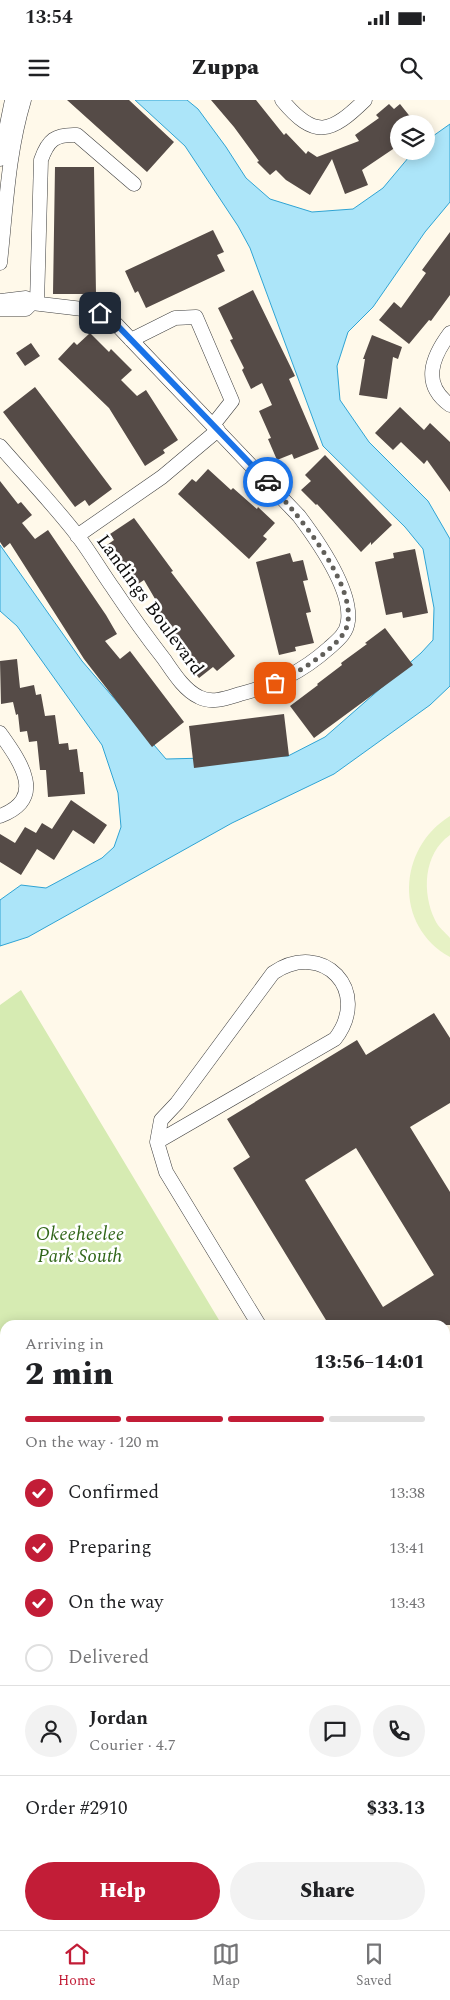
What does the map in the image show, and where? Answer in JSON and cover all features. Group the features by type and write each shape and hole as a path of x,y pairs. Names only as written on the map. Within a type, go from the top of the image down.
{"street":[{"path":"0,159 12,100"},
{"path":"0,263 11,155 24,100"},
{"path":"282,100 301,120 316,128 325,128 344,120 365,100"},
{"path":"34,303 41,160 46,145 54,139 67,134 77,135 134,184"},
{"name":"Landings Boulevard","path":"0,301 26,298 34,303 100,313 116,324 299,516 318,542 343,591 348,611 346,630 340,638 304,668 285,679 264,688 218,700 208,700 199,697 178,678 132,617 77,536 0,446"},
{"name":"Landings Boulevard","path":"0,309 26,309 34,303"},
{"path":"131,340 175,318 196,317 232,400 215,428"},
{"path":"450,333 434,357 432,367 434,386 450,405"},
{"name":"Landings Boulevard","path":"77,536 162,477 215,428"},
{"path":"0,733 20,762 26,780 25,793 16,808 0,816"},
{"path":"157,1142 335,1039 343,1028 348,1007 344,987 336,975 326,966 298,961 285,965 273,973 177,1103 161,1120 157,1142 166,1172 256,1320"}],"path":[{"path":"215,1930 237,1930"}],"green space":[{"path":"450,816 450,835 434,852 430,863 427,886 428,898 435,920 450,938 450,957 432,943 419,927 411,907 409,887 412,867 420,848 432,830"},
{"name":"Okeeheelee Park South","path":"21,990 219,1320 0,1320 0,1005"}],"water":[{"path":"135,100 187,100 198,109 246,178 270,199 312,212 353,209 383,188 406,160 435,160 435,135 450,124 450,202 425,232 373,307 348,332 337,366 340,400 369,442 428,501 450,539 450,686 430,705 334,774 232,823 28,937 0,946 0,900 21,885 46,888 102,858 114,847 121,827 118,793 102,745 17,626 0,611 0,545 82,661 166,759 288,756 325,737 421,653 433,640 434,608 423,549 405,527 323,446 250,248 238,226 185,146"}],"building":[{"path":"67,100 129,100 174,142 147,172"},
{"path":"211,100 256,100 284,135 286,133 306,154 308,151 317,157 359,141 355,135 379,118 376,115 389,104 394,109 400,104 409,115 390,115 390,151 362,170 368,185 345,194 332,159 310,195 286,180 276,170 270,175 257,162 259,161"},
{"path":"55,167 94,167 96,294 53,294"},
{"path":"213,230 224,252 217,255 225,271 146,308 138,291 135,293 125,271"},
{"path":"450,232 450,295 431,321 429,320 409,344 379,320 394,302 401,308 426,273 422,270"},
{"path":"253,290 295,376 289,379 319,449 294,459 292,454 277,460 268,439 271,438 259,411 272,405 262,383 251,389 242,370 244,368 230,340 233,339 218,308"},
{"path":"90,333 109,352 111,349 132,370 121,380 137,396 146,390 178,440 163,450 165,453 145,466 109,408 58,359 74,342 77,345"},
{"path":"372,335 402,347 398,359 393,357 387,399 359,395 365,359 363,359"},
{"path":"31,343 40,356 25,366 16,353"},
{"path":"35,387 112,489 89,506 85,500 75,507 3,412"},
{"path":"400,407 424,430 430,423 450,442 450,492 427,460 424,464 401,442 393,450 375,433"},
{"path":"325,455 392,525 361,552 317,504 301,490 311,481 305,475"},
{"path":"208,469 231,490 233,488 275,523 263,536 267,539 249,559 178,494 192,479 196,482"},
{"path":"0,481 18,504 21,502 32,515 22,523 35,539 48,530 106,615 117,634 105,641 120,659 130,651 184,722 152,747 84,659 10,543 4,548 0,542"},
{"path":"134,518 173,571 171,572 235,656 217,671 213,667 199,678 169,638 171,636 150,611 158,604 144,580 135,586 104,547 114,540 110,534"},
{"path":"415,549 428,613 403,618 402,612 386,615 375,562 394,558 393,553"},
{"path":"290,553 293,562 303,560 308,580 303,581 311,612 306,613 314,643 295,647 296,651 279,655 256,562"},
{"path":"385,628 413,665 314,738 290,706 318,685 342,665 341,663"},
{"path":"17,659 20,688 34,685 36,695 41,694 45,716 55,715 59,744 68,743 69,750 77,749 80,772 83,772 85,794 48,797 46,770 40,770 37,741 29,742 27,731 20,732 18,714 16,715 13,702 1,704 0,661"},
{"path":"284,714 289,756 194,768 189,726"},
{"path":"71,800 107,825 94,844 73,830 54,860 37,849 21,875 0,862 0,834 15,843 25,827 36,833 42,823 52,829"},
{"path":"434,1013 450,1038 450,1103 410,1127 450,1192 450,1320 326,1320 233,1168 250,1157 227,1119 357,1040 366,1055","holes":["356,1148 434,1275 383,1307 305,1180"]}],"way so far":[{"path":"268,482 299,516 318,542 343,591 348,611 346,630 340,638 304,668 275,683"}],"route":[{"path":"100,313 116,324 268,482"}]}
